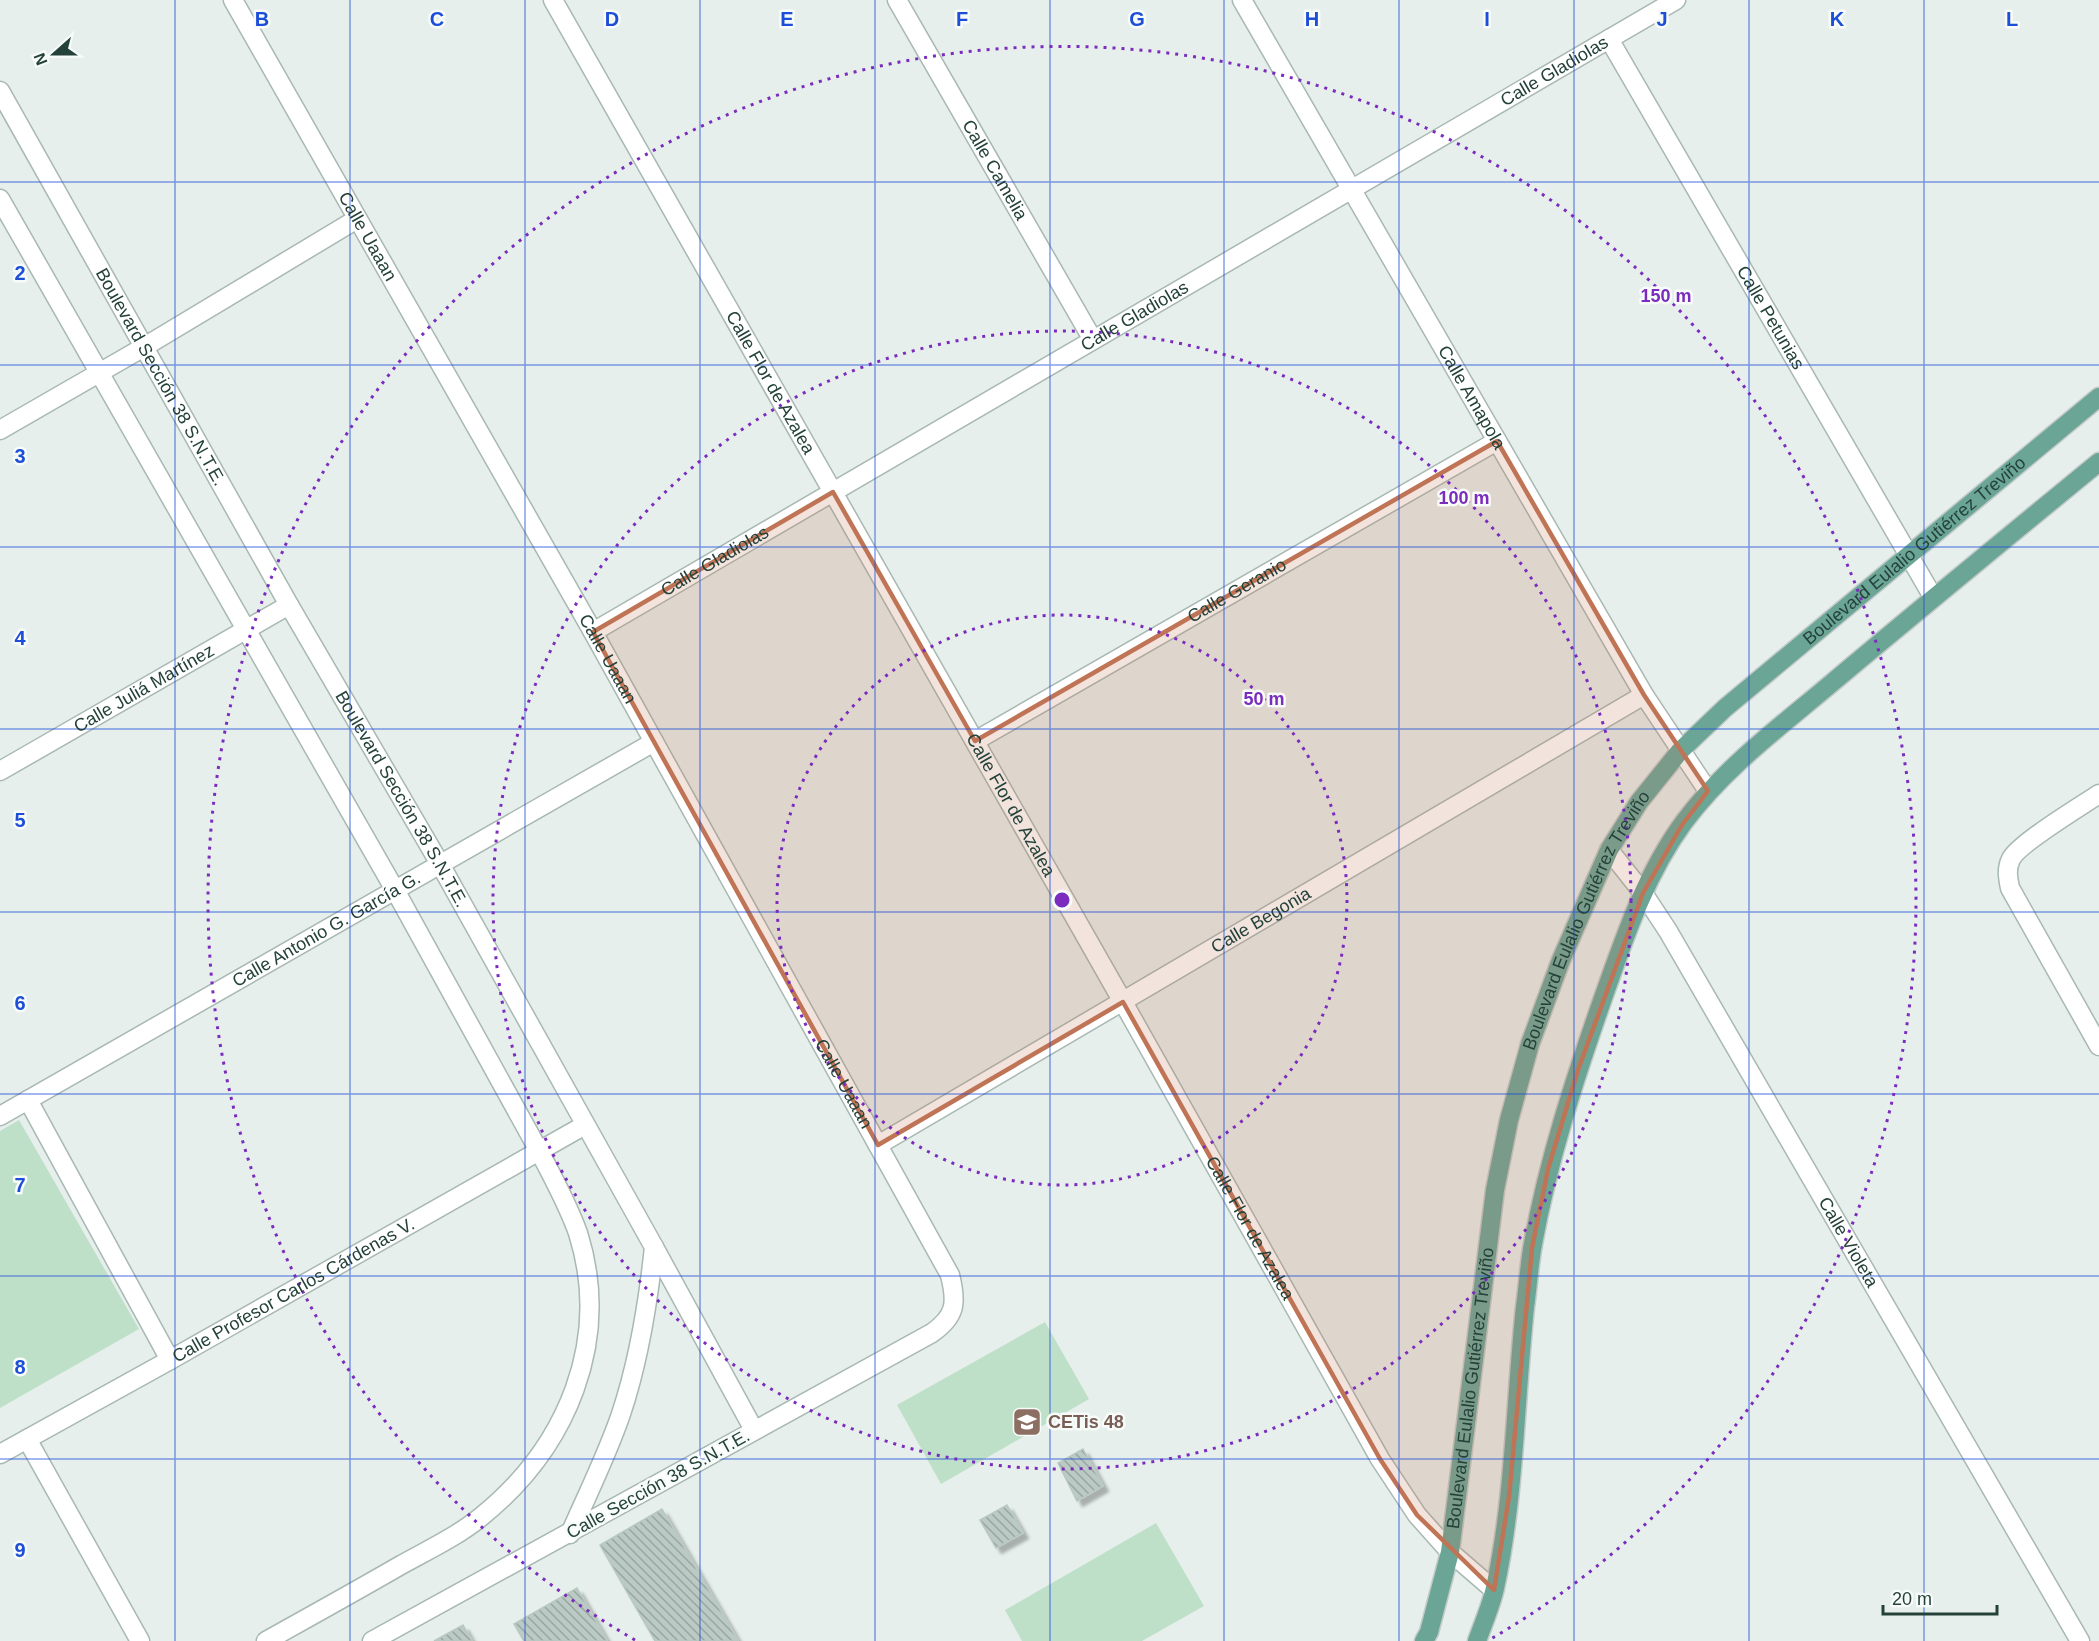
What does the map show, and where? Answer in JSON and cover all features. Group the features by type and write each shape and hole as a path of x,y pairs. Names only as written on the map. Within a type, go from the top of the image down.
{"main road":[{"name":"Boulevard Eulalio Gutiérrez Treviño","path":"1424,1641 1429,1632 1450,1552 1494,1190 1509,1120 1530,1044 1561,960 1609,850 1639,802 1680,751 1725,708 2099,397"},
{"name":"Boulevard Eulalio Gutiérrez Treviño","path":"1477,1641 1494,1590 1509,1497 1521,1346 1532,1248 1548,1169 1578,1070 1624,940 1643,893 1661,858 1708,791 1746,756 1933,597 2099,462"}],"street":[{"name":"Calle Uaaan","path":"233,0 593,632 950,1275 955,1294 952,1311 943,1325"},
{"name":"Calle Flor de Azalea","path":"553,0 834,492 1380,1459 1417,1515 1450,1552 1494,1590"},
{"name":"Calle Camelia","path":"897,0 1093,340"},
{"name":"Calle Amapola","path":"1242,0 1644,695 1708,791"},
{"name":"Calle Gladiolas","path":"593,632 1676,0"},
{"name":"Calle Petunias","path":"1609,39 1933,597"},
{"name":"Boulevard Sección 38 S.N.T.E.","path":"0,91 289,604 440,864 754,1430"},
{"path":"0,199 395,890 539,1151 561,1193 578,1234 586,1271 590,1315 585,1360 570,1403 552,1438 531,1469 481,1517 449,1538 266,1641"},
{"path":"0,430 144,347 357,219"},
{"name":"Calle Geranio","path":"975,741 1497,441"},
{"name":"Calle Juliá Martínez","path":"0,771 289,604"},
{"name":"Calle Begonia","path":"878,1145 1644,695"},
{"name":"Calle Antonio G. García G.","path":"0,1116 654,742"},
{"path":"2099,794 2021,847 2011,859 2007,873 2010,888 2099,1046"},
{"name":"Calle Violeta","path":"1609,850 1643,893 1668,931 2080,1641"},
{"path":"28,1100 170,1360"},
{"name":"Calle Profesor Carlos Cárdenas V.","path":"0,1454 585,1125"},
{"path":"570,1534 621,1415 636,1363 648,1306 654,1247"},
{"name":"Calle Sección 38 S.N.T.E.","path":"372,1641 570,1534 943,1325"},
{"path":"27,1439 140,1641"}],"highlighted area":[{"path":"1497,441 1644,695 1708,791 1682,825 1643,893 1578,1070 1548,1169 1532,1248 1509,1497 1494,1590 1417,1515 1380,1459 1123,1002 878,1145 593,632 833,492 975,741"}],"green space":[{"path":"19,1120 139,1329 0,1408 0,1131"},
{"path":"1045,1322 1089,1399 941,1484 897,1405"},
{"path":"1156,1523 1204,1606 1142,1641 1022,1641 1005,1610"}],"building":[{"path":"1083,1449 1103,1486 1077,1501 1058,1463"},
{"path":"1007,1505 1023,1533 996,1548 980,1520"},
{"path":"662,1509 738,1641 655,1641 600,1545"},
{"path":"577,1588 607,1641 524,1641 514,1624"},
{"path":"463,1625 472,1641 434,1641"},
{"path":"463,1625 472,1641 434,1641"}],"place":[{"name":"CETis 48","path":"1027,1422"}]}
